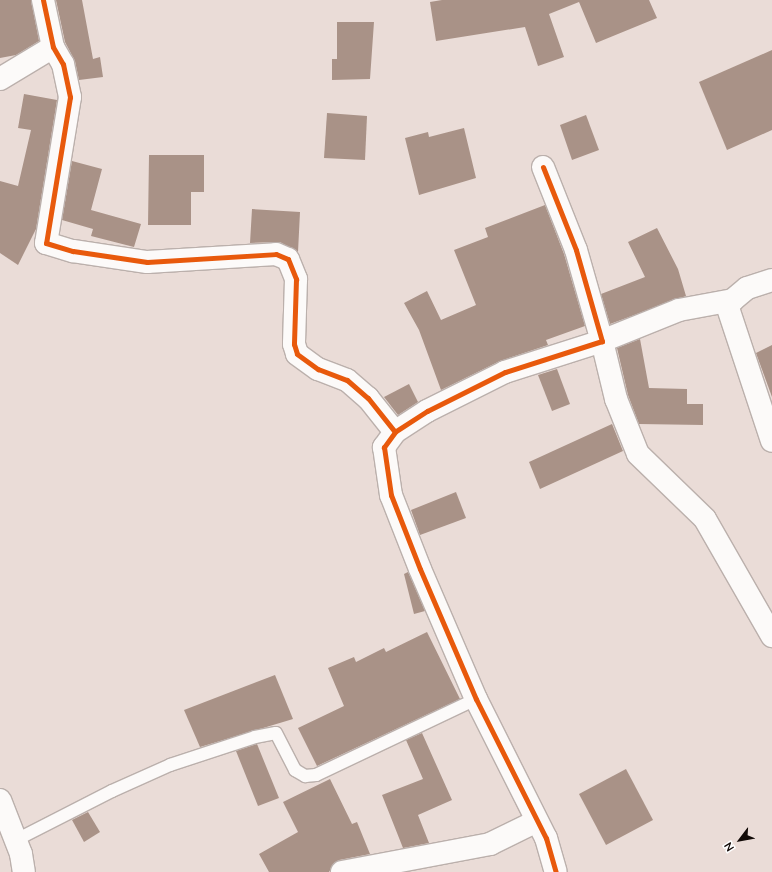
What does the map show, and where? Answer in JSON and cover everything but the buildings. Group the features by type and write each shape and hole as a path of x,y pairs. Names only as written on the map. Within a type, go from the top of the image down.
{"street":[{"path":"43,0 53,47 63,64 70,97 46,243 73,251 147,262 276,254 288,259 296,279 294,344 297,354 318,369 347,380 368,398 395,432"},
{"path":"0,79 53,47"},
{"path":"543,167 576,250 602,341 616,399 638,454 705,520 772,636"},
{"path":"772,280 747,288 727,305 772,441"},
{"path":"556,872 537,821 476,700 391,495 384,446 395,432 505,372 602,341 678,310 733,300"},
{"path":"0,800 16,840 24,872"},
{"path":"342,872 490,844 537,821"}],"lane":[{"path":"16,840 112,791 164,768 254,737 276,733 295,770 305,776 316,775 476,700"}],"cycle path":[{"path":"43,0 53,47 63,64 70,97 46,243 73,251 147,262 276,254 288,259 296,279 294,344 297,354 318,369 347,380 368,398 395,432"},
{"path":"543,167 576,250 602,341 505,372 427,411 395,432 384,447 391,495 420,569 476,699 546,838 556,872"}]}
